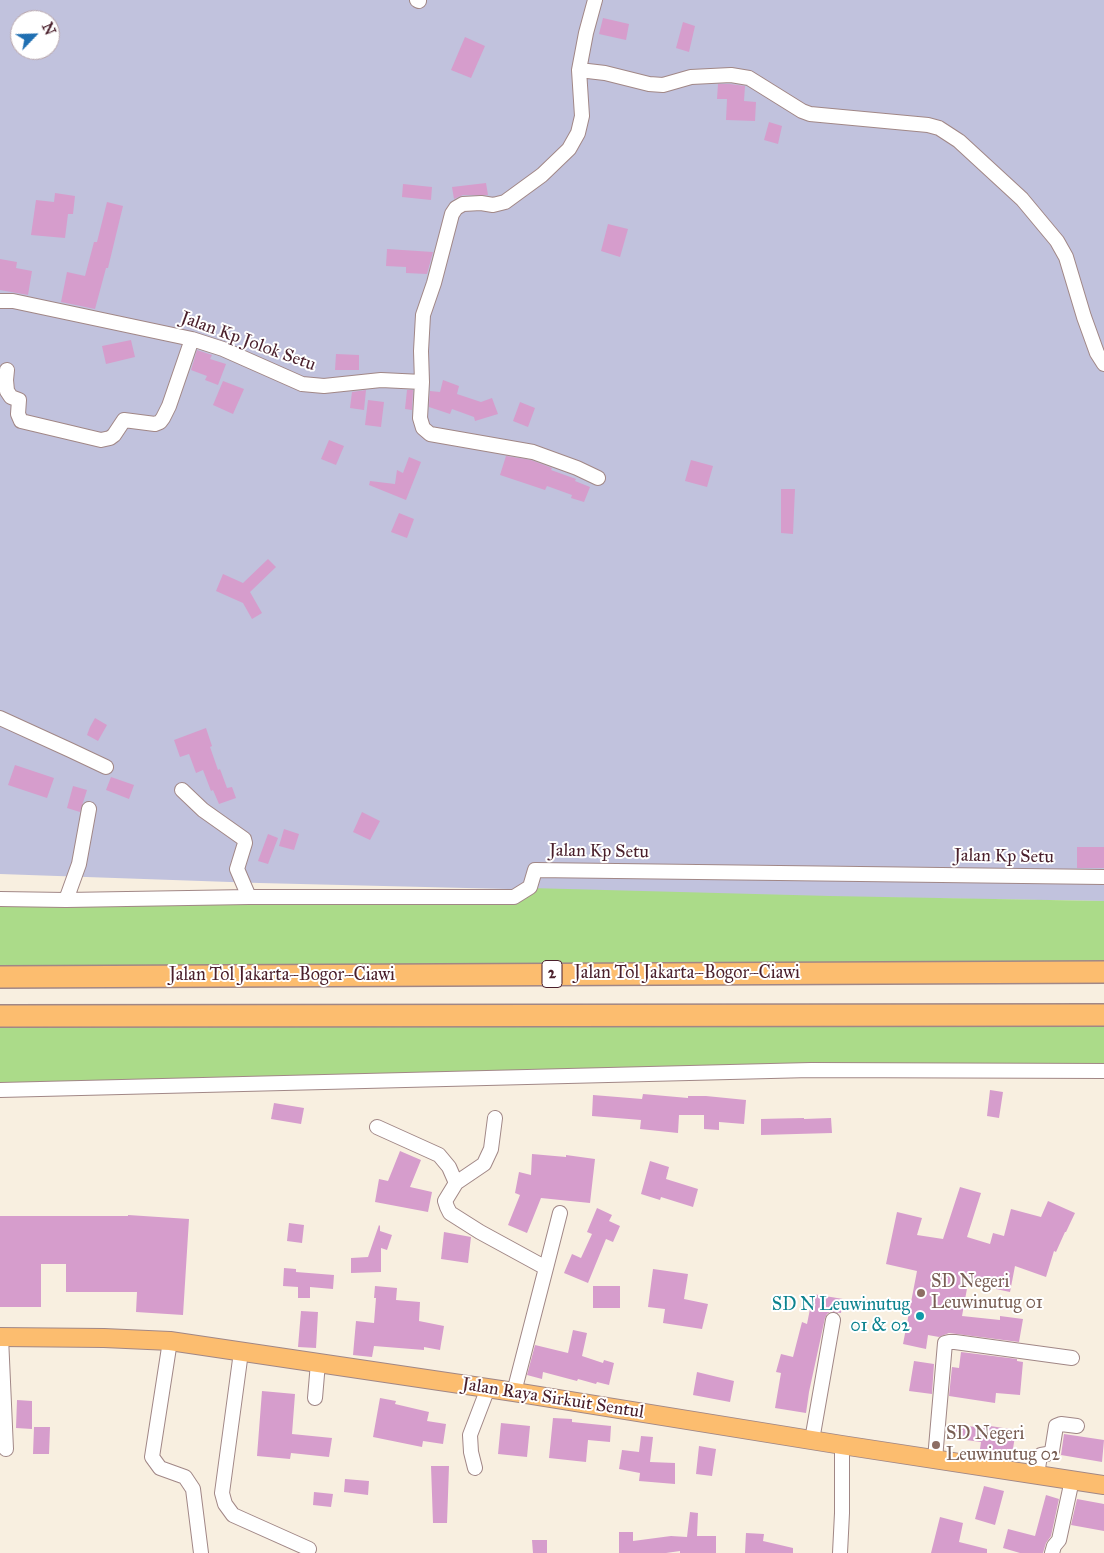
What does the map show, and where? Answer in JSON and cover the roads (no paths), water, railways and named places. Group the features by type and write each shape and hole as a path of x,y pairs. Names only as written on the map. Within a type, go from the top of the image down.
{"highway":[{"name":"Jalan Tol Jakarta–Bogor–Ciawi","path":"0,977 1104,972"},
{"path":"0,1016 1104,1015"}],"main road":[{"name":"Jalan Raya Sirkuit Sentul","path":"0,1337 170,1341 514,1392 1104,1485"}],"street":[{"path":"595,0 579,70 582,116 578,133 569,149 542,175 506,202 493,205 481,203 463,204 456,208 452,214 434,283 423,315 420,418 423,428 430,434 533,452 598,478"},
{"path":"579,70 605,73 649,84 663,85 691,77 731,75 749,78 810,114 928,125 939,128 959,141 1022,198 1057,241 1066,257 1084,317 1104,364"},
{"name":"Jalan Kp Jolok Setu","path":"0,300 13,301 192,339 222,349 302,384 324,386 381,380 422,382"},
{"path":"7,370 7,392 10,397 19,400 18,414 22,420 101,440 114,435 124,420 155,424 160,422 169,406 192,339"},
{"path":"0,718 106,768"},
{"path":"0,899 66,900 249,897 237,869 245,843 244,839 203,810 182,790"},
{"path":"66,900 79,864 89,809"},
{"name":"Jalan Kp Setu","path":"249,897 514,897 530,887 535,870 1104,877"},
{"path":"0,1090 802,1070 1104,1070"},
{"path":"495,1118 492,1149 484,1164 456,1183 445,1201 447,1207 450,1213 480,1232 546,1268"},
{"path":"377,1127 439,1155 449,1167 456,1183"},
{"path":"514,1392 560,1214"},
{"path":"812,1440 833,1320"},
{"path":"0,1337 6,1449"},
{"path":"170,1341 152,1457 160,1468 185,1477 193,1489 200,1553"},
{"path":"935,1459 945,1343 955,1342 1072,1358"},
{"path":"240,1352 222,1493 225,1504 233,1515 309,1550"},
{"path":"315,1398 318,1363"},
{"path":"475,1468 470,1452 470,1435 488,1388"},
{"path":"1037,1474 1040,1456 1052,1451 1056,1426 1061,1424 1077,1426"},
{"path":"840,1553 842,1445"},
{"path":"1052,1553 1054,1546 1059,1540 1072,1480"}],"place":[{"name":"SD Negeri Leuwinutug 01","path":"921,1293"},
{"name":"SD N Leuwinutug 01 & 02","path":"920,1316"},
{"name":"SD Negeri Leuwinutug 02","path":"936,1445"}]}
